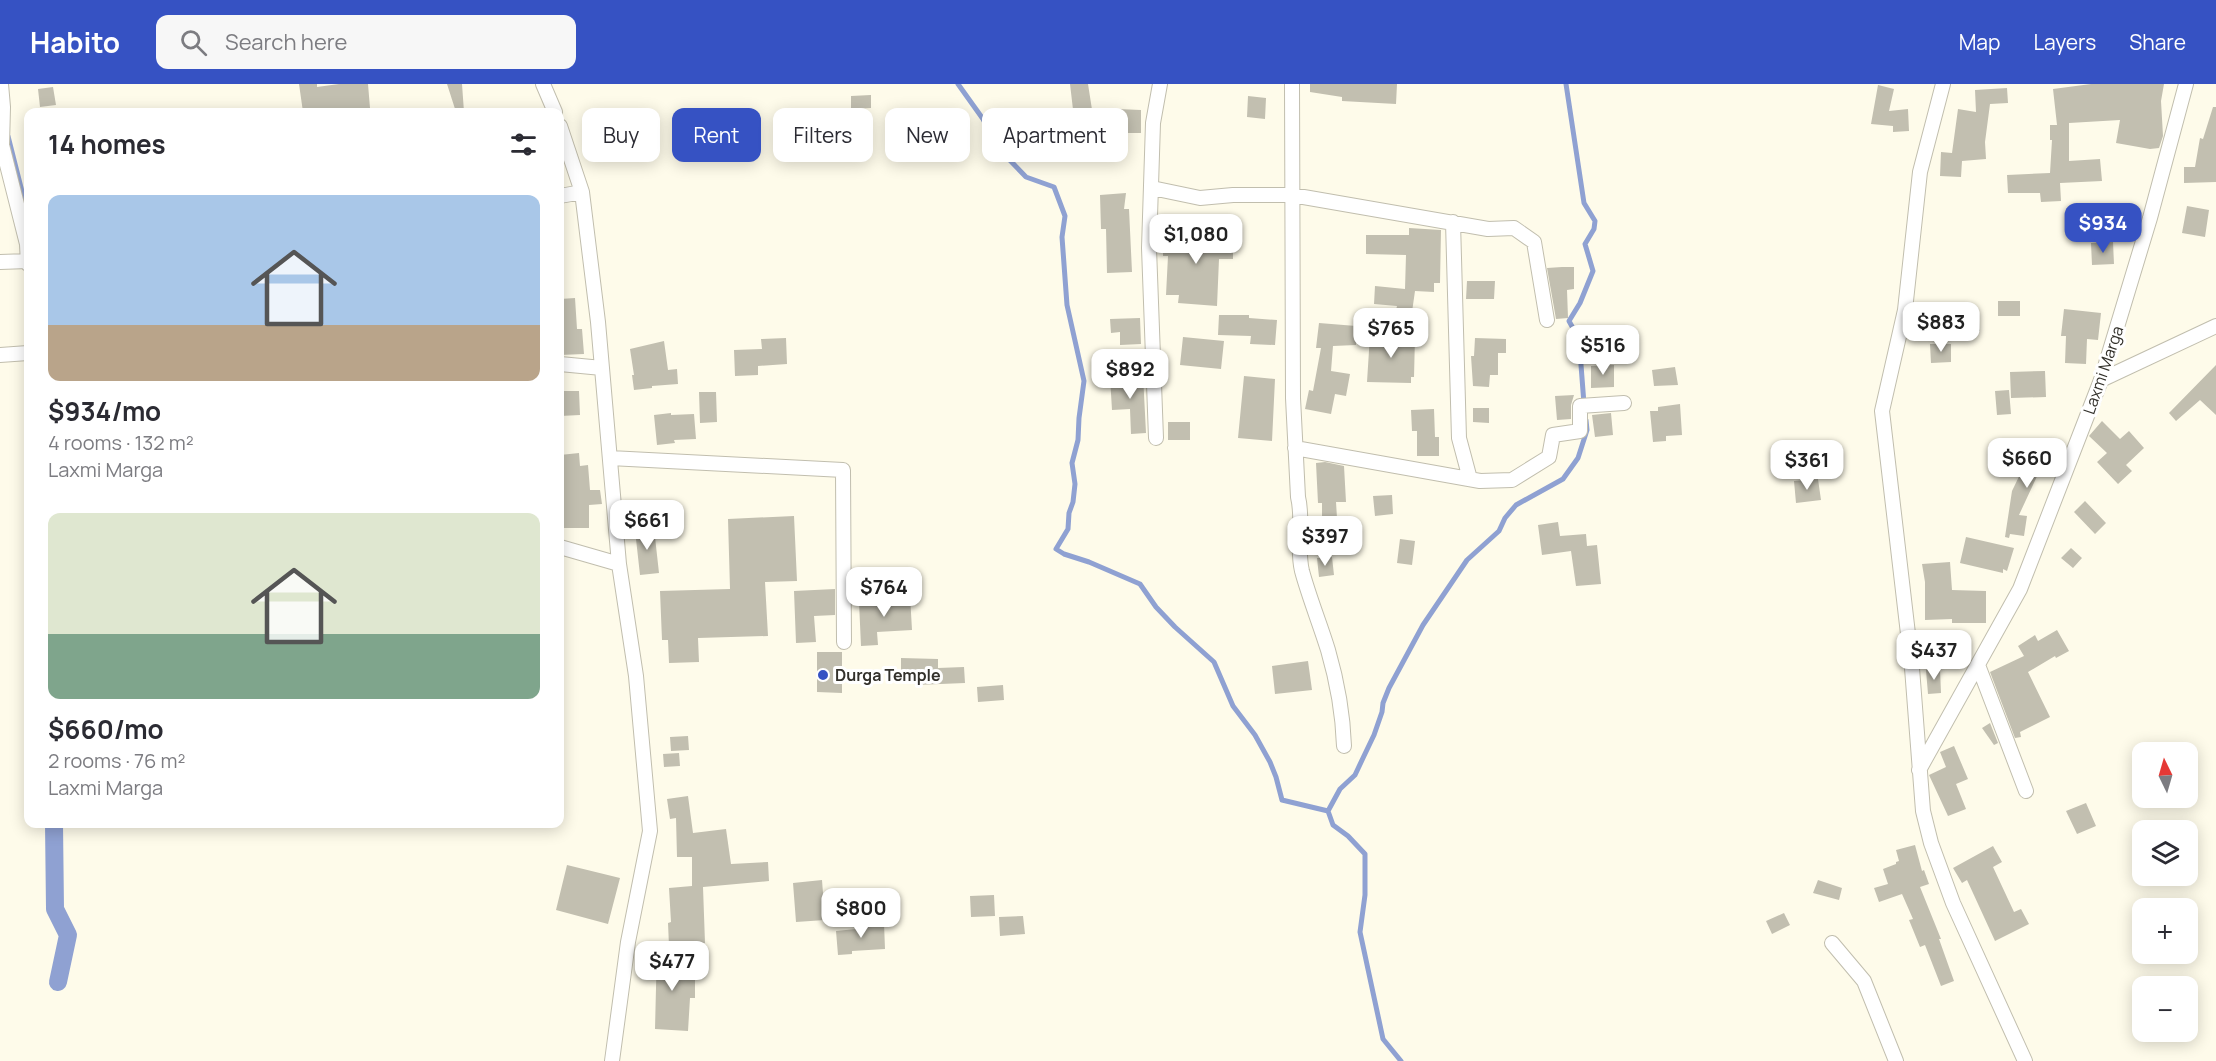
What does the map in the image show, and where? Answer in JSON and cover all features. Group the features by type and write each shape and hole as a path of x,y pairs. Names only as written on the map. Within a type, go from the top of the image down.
{"street":[{"path":"1,84 2,145 24,229"},
{"path":"543,84 553,108"},
{"path":"1156,438 1149,248 1153,123 1160,84"},
{"path":"1292,84 1295,448 1298,497 1302,512 1301,568 1334,673 1343,721 1344,746"},
{"path":"1943,84 1920,172 1905,310 1882,411 1912,668 1923,812 1931,843 1953,903 2025,1061"},
{"name":"Laxmi Marga","path":"1919,770 2020,589 2101,380 2150,218 2186,84"},
{"path":"564,138 582,192 602,368 619,564 636,676 650,831 628,942 612,1061"},
{"path":"1152,188 1200,198 1233,195 1292,195 1488,229 1514,228 1534,242 1547,321"},
{"path":"564,195 582,192"},
{"path":"1454,222 1459,438 1470,479"},
{"path":"0,262 24,262"},
{"path":"2101,380 2216,326"},
{"path":"0,355 24,353"},
{"path":"564,364 602,368"},
{"path":"1295,448 1480,481 1512,480 1549,457 1553,435 1580,431 1580,406 1624,403"},
{"path":"610,458 843,470 844,642"},
{"path":"564,548 619,564"},
{"path":"1978,665 2026,791"},
{"path":"1832,943 1864,981 1896,1061"}],"building":[{"path":"299,84 317,84 317,87 368,84 370,108 302,108"},
{"path":"447,84 462,84 464,108 455,108"},
{"path":"1070,84 1088,84 1092,108 1073,108"},
{"path":"1310,84 1397,84 1396,104 1342,101 1342,97 1310,92"},
{"path":"2091,84 2164,84 2161,101 2163,136 2159,148 2150,149 2116,143 2120,120 2069,123 2069,161 2100,159 2102,181 2060,183 2061,201 2041,202 2040,193 2008,193 2007,175 2050,173 2052,140 2050,140 2050,125 2057,125 2053,89"},
{"path":"1878,85 1894,89 1889,111 1908,109 1909,131 1893,132 1893,126 1871,124"},
{"path":"53,87 56,105 40,107 38,89"},
{"path":"2007,88 2008,103 1990,104 1985,142 1986,159 1962,161 1961,177 1940,176 1941,152 1952,153 1958,109 1976,112 1975,90"},
{"path":"871,95 871,108 851,108 851,96"},
{"path":"1248,96 1266,98 1265,119 1247,117"},
{"path":"2213,107 2216,107 2216,182 2184,183 2184,167 2195,167 2200,138 2203,139"},
{"path":"1128,109 1141,110 1141,133 1128,133"},
{"path":"1126,193 1124,209 1129,209 1132,272 1107,273 1106,229 1101,229 1100,195"},
{"path":"2187,206 2209,210 2205,237 2182,233"},
{"path":"2114,220 2136,220 2135,237 2114,237"},
{"path":"1409,228 1441,230 1440,283 1434,283 1434,292 1415,291 1412,312 1396,310 1397,306 1374,304 1375,286 1405,289 1406,255 1366,254 1366,235 1409,235"},
{"path":"1163,233 1233,234 1233,259 1219,259 1217,306 1178,303 1179,295 1166,295 1168,256 1163,256"},
{"path":"2113,242 2114,264 2092,265 2091,243"},
{"path":"1574,267 1574,289 1567,290 1568,318 1556,319 1547,268"},
{"path":"1467,281 1495,281 1494,299 1466,299"},
{"path":"575,298 577,329 582,329 584,354 564,355 564,299"},
{"path":"1998,301 2020,301 2020,316 1998,316"},
{"path":"2064,309 2101,313 2098,340 2087,339 2086,364 2065,363 2066,336 2061,336"},
{"path":"1978,311 1980,331 1953,334 1951,314"},
{"path":"1219,315 1249,315 1249,318 1277,320 1275,345 1250,344 1251,336 1218,335"},
{"path":"1140,318 1141,344 1120,345 1120,332 1111,333 1110,319"},
{"path":"1319,323 1356,326 1356,345 1333,346 1331,371 1350,374 1346,396 1335,394 1331,414 1305,409 1309,390 1313,391 1321,348 1316,348"},
{"path":"1370,335 1415,337 1414,377 1411,377 1411,383 1367,382"},
{"path":"1183,337 1224,341 1221,369 1180,365"},
{"path":"786,338 787,364 758,366 758,375 735,376 734,350 762,349 761,339"},
{"path":"1475,338 1506,339 1506,353 1498,353 1498,375 1490,375 1489,387 1473,386 1471,356 1474,356"},
{"path":"664,341 668,370 677,369 678,384 634,390 630,349"},
{"path":"1930,344 1951,344 1951,362 1931,363"},
{"path":"1614,365 1614,387 1591,388 1591,366"},
{"path":"2216,365 2216,415 2200,400 2176,421 2169,413"},
{"path":"1675,367 1678,385 1654,386 1652,370"},
{"path":"2045,371 2046,397 2011,398 2010,372"},
{"path":"1143,375 1146,433 1131,434 1130,409 1112,410 1110,377"},
{"path":"1244,376 1275,379 1272,441 1238,438"},
{"path":"2009,390 2011,414 1997,415 1995,391"},
{"path":"564,391 579,391 580,415 564,416"},
{"path":"699,392 716,392 717,422 700,423"},
{"path":"1574,395 1571,419 1557,420 1555,396"},
{"path":"1680,404 1682,435 1666,436 1666,441 1653,442 1650,411 1658,411 1658,407"},
{"path":"1473,408 1489,408 1489,423 1473,422"},
{"path":"1434,409 1435,437 1439,437 1439,456 1417,456 1417,431 1412,431 1411,410"},
{"path":"671,413 671,415 694,414 696,439 674,440 675,443 657,445 654,415"},
{"path":"1611,413 1613,435 1595,437 1592,415"},
{"path":"2102,421 2120,439 2129,431 2144,448 2126,465 2132,471 2118,484 2097,462 2107,453 2089,436"},
{"path":"1168,422 1190,422 1190,440 1168,440"},
{"path":"2040,445 2057,460 2044,476 2039,472 2019,515 2027,516 2024,536 2010,534 2009,538 2005,537 2012,491 2026,462"},
{"path":"579,453 580,466 588,465 590,490 600,490 602,504 589,505 589,528 564,528 564,455"},
{"path":"1325,462 1344,466 1346,502 1336,502 1337,518 1322,519 1322,503 1318,503 1316,463"},
{"path":"1818,479 1821,500 1796,503 1794,481"},
{"path":"1392,495 1393,514 1375,516 1373,496"},
{"path":"2085,501 2106,523 2095,534 2074,512"},
{"path":"794,516 797,581 765,582 768,636 698,638 699,662 669,663 668,640 662,640 660,591 730,589 728,519"},
{"path":"1558,522 1560,536 1586,534 1587,546 1597,545 1601,584 1576,586 1571,551 1542,555 1538,525"},
{"path":"654,528 659,573 640,575 635,530"},
{"path":"1966,537 2014,548 2007,571 2003,569 2003,573 1960,563"},
{"path":"1400,539 1415,541 1412,565 1397,563"},
{"path":"2071,548 2082,558 2073,568 2061,558"},
{"path":"1332,557 1334,575 1319,577 1317,558"},
{"path":"1950,562 1952,590 1986,591 1986,623 1952,623 1952,619 1925,620 1925,582 1922,564"},
{"path":"835,589 835,615 814,616 816,642 796,643 794,591"},
{"path":"910,595 912,630 877,632 878,645 861,646 859,602"},
{"path":"2057,630 2069,651 2056,658 2055,656 2028,672 2050,717 2020,732 2021,737 2015,738 1990,672 2024,656 2018,646 2035,635 2038,641"},
{"path":"817,652 842,652 842,693 817,692"},
{"path":"901,658 938,659 938,668 964,667 965,683 916,685 916,679 901,680"},
{"path":"1308,661 1312,690 1275,694 1272,666"},
{"path":"1940,669 1941,693 1928,694 1926,670"},
{"path":"1003,685 1004,700 978,702 977,687"},
{"path":"1990,723 1998,743 1994,745 1982,728"},
{"path":"688,736 689,750 671,751 670,737"},
{"path":"1954,746 1968,779 1956,784 1966,809 1948,816 1929,775 1946,767 1940,752"},
{"path":"679,753 680,766 664,767 663,754"},
{"path":"688,796 693,833 726,829 731,864 768,862 769,881 703,887 705,943 669,946 668,923 671,922 669,888 692,886 692,857 677,857 676,818 670,819 667,799"},
{"path":"2086,803 2096,826 2077,834 2066,811"},
{"path":"1915,845 1922,871 1924,870 1929,884 1920,887 1941,939 1939,939 1954,981 1941,986 1925,945 1920,947 1909,920 1913,919 1902,894 1879,902 1874,888 1888,884 1883,869 1899,861 1896,850"},
{"path":"1993,846 2002,862 1993,867 2014,912 2021,909 2029,924 1995,941 1967,880 1962,883 1953,868"},
{"path":"567,865 620,878 608,924 556,910"},
{"path":"822,880 825,920 796,922 793,883"},
{"path":"1818,880 1842,888 1839,900 1813,893"},
{"path":"994,895 995,916 971,917 970,896"},
{"path":"1784,913 1790,925 1772,934 1766,921"},
{"path":"1023,916 1025,934 1000,936 999,917"},
{"path":"884,923 885,949 852,951 852,954 838,955 836,931 866,928 866,924"},
{"path":"657,947 680,948 679,979 695,979 695,998 690,998 688,1031 655,1029"}],"waterway":[{"path":"958,84 983,119 999,149 1026,177 1054,187 1065,216 1062,237 1067,305 1084,381 1078,440 1072,463 1075,484 1073,502 1069,513 1068,529 1056,549 1140,584 1156,607 1214,662 1233,706 1255,735 1270,762 1282,800 1328,811 1333,825 1348,836 1365,854 1365,895 1360,932 1383,1039 1401,1061"},
{"path":"1566,84 1584,203 1595,221 1594,229 1585,244 1593,271 1580,303 1569,321 1579,339 1584,404"},
{"path":"8,136 24,199"},
{"path":"1328,811 1340,789 1355,775 1374,735 1389,688 1423,625 1467,560 1499,531 1505,518 1516,505 1563,479 1578,458 1587,430 1586,420"},
{"path":"54,828 55,909 68,935 58,982"}],"place":[{"name":"Durga Temple","path":"823,675"}]}
